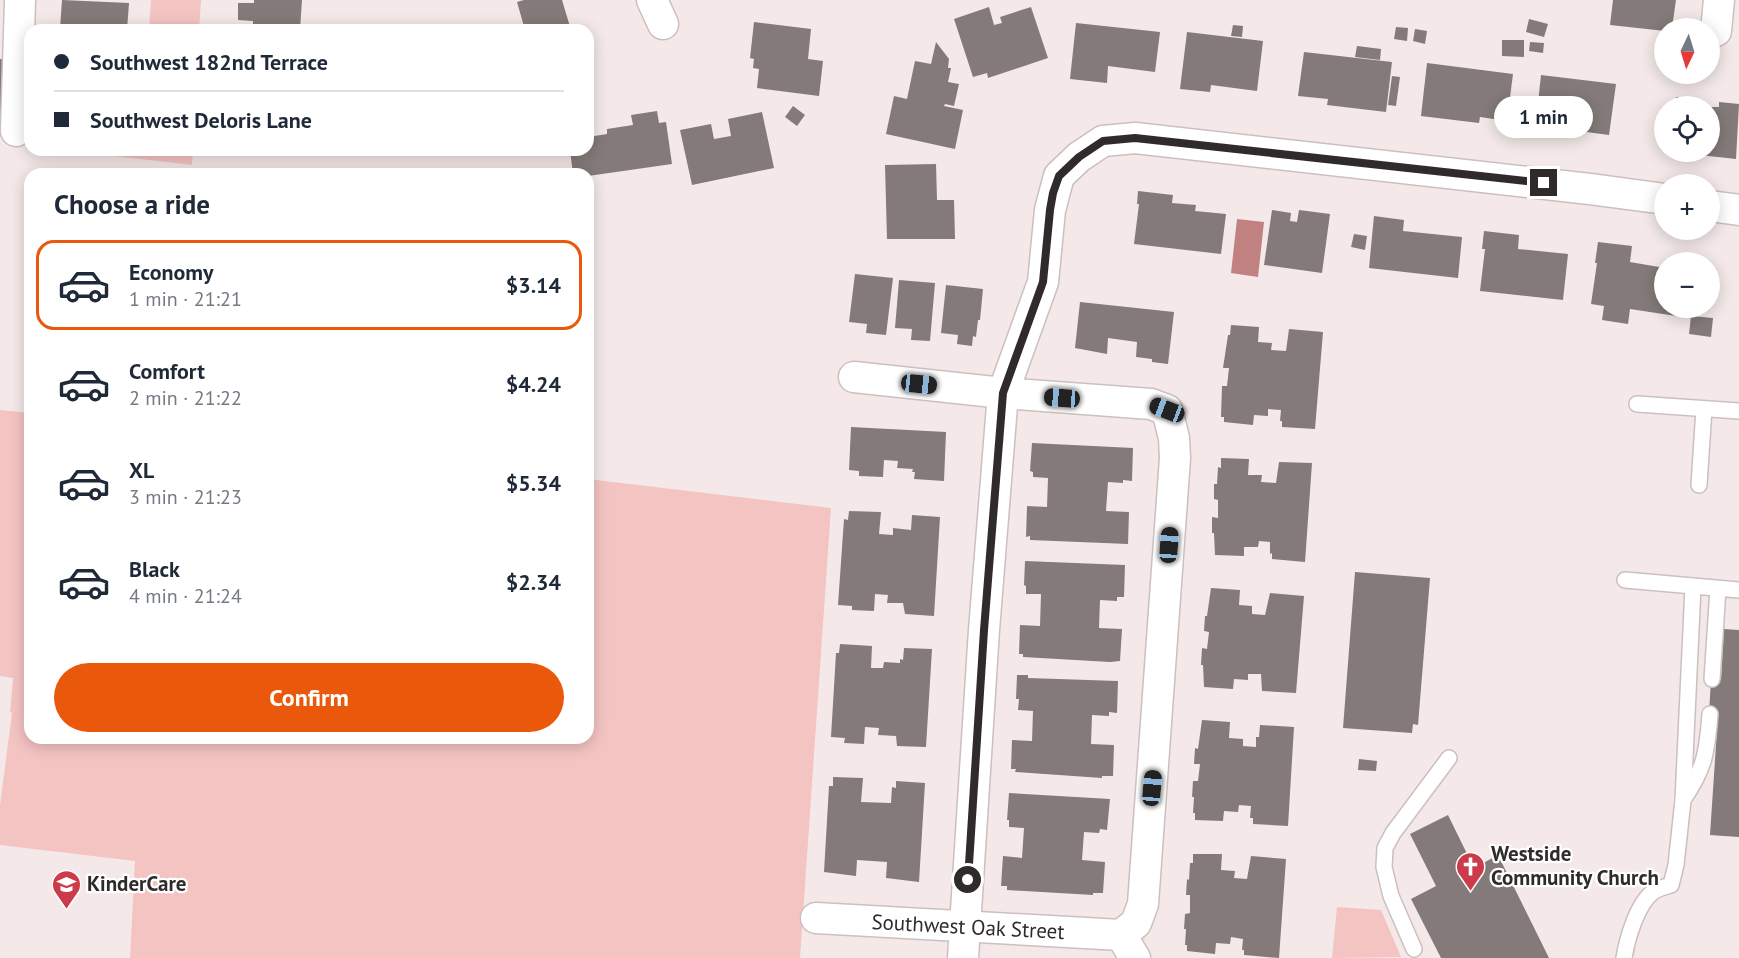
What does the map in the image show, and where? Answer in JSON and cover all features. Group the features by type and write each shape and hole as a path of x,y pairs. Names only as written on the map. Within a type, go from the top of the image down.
{"street":[{"path":"1717,18 1719,0"},
{"path":"13,5 16,131"},
{"path":"963,958 984,630 1003,393 1043,282 1051,202 1059,176 1079,157 1103,141 1135,138 1654,198"},
{"path":"1720,207 1739,210"},
{"path":"854,377 1003,393 1151,404 1167,410 1174,438 1175,458 1143,904 1128,947"},
{"name":"Southwest Oak Street","path":"816,918 965,927 1128,947"}],"lane":[{"path":"1637,404 1739,411"},
{"path":"1699,485 1704,409"},
{"path":"1626,580 1739,590"},
{"path":"1624,958 1626,944 1644,900 1654,890 1671,885 1676,865 1683,800 1693,587"},
{"path":"1712,679 1718,589"},
{"path":"1683,800 1697,779 1707,752 1710,714"},
{"path":"1414,949 1391,896 1384,867 1385,848 1393,833 1449,758"}],"shaded area":[{"path":"151,0 201,0 199,24 149,24"},
{"path":"114,156 193,156 192,165"},
{"path":"1237,219 1264,222 1258,277 1231,273"},
{"path":"0,410 24,412 24,744 594,744 594,480 831,508 800,958 130,958 135,861 0,845 0,805 12,713 10,712 13,678 0,676"},
{"path":"1337,907 1381,910 1401,957 1332,958"}],"building":[{"path":"62,0 129,3 127,24 60,24"},
{"path":"254,0 302,0 300,24 253,24 253,21 238,20 238,3 254,3"},
{"path":"562,0 569,24 523,24 517,2"},
{"path":"1613,0 1676,0 1673,18 1654,18 1654,30 1610,25"},
{"path":"989,7 994,25 1002,23 1000,17 1031,7 1048,58 988,78 987,73 973,77 954,19"},
{"path":"1529,19 1548,24 1544,37 1526,32"},
{"path":"754,22 811,29 808,59 823,61 819,96 757,88 759,69 753,68 754,59 750,58"},
{"path":"1076,23 1160,32 1155,72 1108,66 1107,83 1070,79"},
{"path":"1233,25 1243,26 1242,37 1231,36"},
{"path":"1396,27 1408,28 1407,41 1394,39"},
{"path":"1415,29 1427,31 1425,44 1413,41"},
{"path":"1187,32 1263,41 1257,91 1211,85 1210,92 1180,89"},
{"path":"1502,40 1524,40 1524,57 1502,56"},
{"path":"936,42 949,59 948,68 951,68 948,82 959,84 954,106 945,104 944,106 963,110 955,149 886,134 894,96 907,99 915,61 931,64"},
{"path":"1530,42 1544,43 1543,53 1529,51"},
{"path":"1357,46 1381,49 1380,60 1355,57"},
{"path":"1304,52 1392,62 1386,112 1327,105 1328,99 1298,96"},
{"path":"0,59 10,60 6,126 0,125"},
{"path":"1427,63 1513,74 1507,121 1480,117 1479,123 1421,116"},
{"path":"1541,75 1616,84 1609,135 1571,130 1570,135 1535,130"},
{"path":"1392,76 1400,77 1396,106 1388,105"},
{"path":"1720,102 1739,104 1736,159 1720,157"},
{"path":"793,106 805,115 797,126 785,117"},
{"path":"657,111 659,123 666,122 672,164 594,175 594,168 572,168 571,156 594,156 594,136 607,134 607,129 633,125 631,115"},
{"path":"762,112 774,168 692,185 680,130 711,124 714,139 731,136 728,119"},
{"path":"936,164 937,200 954,200 955,239 887,239 885,165"},
{"path":"1138,191 1173,195 1172,203 1196,205 1195,211 1226,214 1221,254 1134,244 1139,204 1137,204"},
{"path":"1272,210 1291,213 1290,221 1297,222 1299,210 1330,214 1322,273 1264,265"},
{"path":"1374,216 1404,220 1403,231 1462,237 1458,278 1369,268"},
{"path":"1484,231 1519,235 1518,249 1568,254 1563,300 1480,291 1485,249 1482,249"},
{"path":"1354,234 1367,236 1365,250 1351,247"},
{"path":"1598,242 1632,246 1630,262 1654,266 1654,313 1630,309 1628,324 1602,320 1604,306 1591,304 1597,263 1595,263"},
{"path":"855,274 893,278 886,335 866,333 867,324 849,322"},
{"path":"899,280 935,283 930,341 911,340 912,329 895,328"},
{"path":"946,285 983,289 980,320 978,320 976,337 973,336 972,346 957,344 958,335 941,333"},
{"path":"1080,302 1174,312 1168,364 1136,357 1137,342 1108,338 1107,354 1075,348"},
{"path":"1691,318 1713,318 1711,337 1689,334"},
{"path":"1231,325 1259,327 1258,342 1272,343 1271,350 1286,351 1289,329 1323,332 1315,429 1282,427 1281,410 1268,409 1268,416 1254,415 1253,425 1224,422 1224,417 1221,417 1222,386 1227,386 1229,368 1223,368"},
{"path":"851,427 946,432 944,481 914,479 913,469 897,468 898,461 884,460 883,477 859,476 859,471 849,470"},
{"path":"1032,443 1133,448 1132,481 1108,482 1106,511 1129,512 1128,544 1030,540 1030,536 1026,537 1027,506 1047,507 1048,478 1033,477 1033,472 1030,471"},
{"path":"1221,458 1249,459 1248,475 1262,475 1261,482 1276,483 1279,462 1312,463 1305,562 1272,559 1270,542 1259,541 1258,547 1244,547 1244,556 1215,555 1212,517 1218,518 1218,500 1214,499 1214,484 1217,484"},
{"path":"849,511 881,512 879,534 893,535 893,528 911,530 912,515 940,517 934,616 905,614 903,603 887,603 888,595 875,594 874,611 852,610 852,606 838,605 844,519 848,520"},
{"path":"1025,561 1125,565 1124,597 1117,597 1117,601 1100,600 1099,628 1122,629 1120,661 1023,657 1023,654 1019,654 1020,625 1040,626 1041,594 1026,594"},
{"path":"1355,572 1430,578 1418,725 1413,724 1412,733 1343,728"},
{"path":"1211,588 1240,590 1239,605 1252,606 1252,614 1265,615 1270,593 1304,596 1296,693 1262,691 1261,674 1248,674 1248,680 1234,679 1233,689 1204,687 1203,665 1201,665 1202,648 1207,649 1209,632 1204,631"},
{"path":"1724,629 1739,630 1739,837 1710,835 1718,715 1709,714 1711,679 1721,680"},
{"path":"840,644 872,646 871,668 883,668 884,662 900,663 900,659 903,660 904,648 932,649 926,747 897,746 896,736 878,735 879,728 865,727 864,744 844,743 845,738 831,737 836,653 839,653"},
{"path":"1017,675 1028,675 1028,678 1118,681 1117,713 1109,712 1109,716 1092,715 1091,744 1114,745 1113,776 1102,776 1102,778 1015,772 1016,769 1011,769 1012,740 1032,741 1033,711 1018,710"},
{"path":"1202,720 1230,722 1229,738 1243,739 1243,746 1256,747 1260,725 1294,727 1288,826 1253,824 1253,818 1250,818 1251,806 1239,805 1238,812 1224,811 1223,821 1195,820 1194,797 1192,797 1193,781 1198,781 1200,764 1194,764 1195,748 1198,749"},
{"path":"1359,759 1377,761 1376,771 1358,770"},
{"path":"833,777 863,778 861,802 891,803 892,787 896,788 896,781 925,783 919,882 886,878 887,862 857,860 856,876 824,872 829,786 833,786"},
{"path":"1009,793 1110,799 1107,830 1100,829 1099,833 1084,832 1082,860 1105,862 1103,893 1093,893 1093,895 1007,890 1007,886 1001,886 1003,856 1022,858 1024,828 1009,827 1009,820 1007,820"},
{"name":"Westside Community Church","path":"1448,815 1474,868 1498,855 1549,958 1441,958 1411,899 1436,886 1410,834"},
{"path":"1193,854 1222,854 1221,870 1235,871 1234,878 1247,879 1251,856 1286,859 1279,958 1244,955 1243,939 1231,937 1230,944 1216,943 1215,954 1187,951 1186,929 1184,929 1185,914 1190,913 1190,895 1186,895"}],"place":[{"name":"Westside Community Church","path":"1470,892"},
{"name":"KinderCare","path":"66,910"}],"route":[{"path":"968,880 993,500 1003,393 1043,282 1050,210 1059,176 1079,157 1103,141 1145,138 1544,183"}]}
